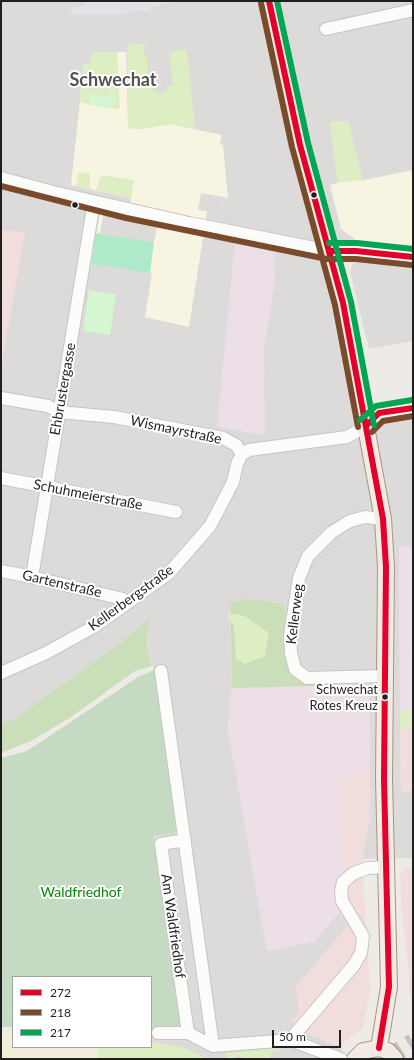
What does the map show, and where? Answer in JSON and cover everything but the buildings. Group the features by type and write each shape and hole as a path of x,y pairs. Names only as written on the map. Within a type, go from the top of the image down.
{"main road":[{"path":"269,1 300,145 343,303 383,519 386,567 384,778 389,987 379,1048"},
{"path":"355,1059 364,1050 379,1048 388,1051 395,1059"}],"street":[{"path":"326,29 413,10"},
{"path":"1,178 94,202 329,251 356,251 413,257"},
{"name":"Ehbrustergasse","path":"32,577 94,202"},
{"name":"Wismayrstraße","path":"1,398 48,406 59,412 114,417 223,438 236,445 242,454"},
{"path":"242,454 249,450 347,437 366,426 379,413 413,408"},
{"name":"Kellerbergstraße","path":"1,673 7,668 46,654 95,626 169,574 210,526 228,493 237,464 242,454"},
{"name":"Schuhmeierstraße","path":"1,478 176,512"},
{"name":"Kellerweg","path":"383,519 359,518 332,532 316,547 302,568 290,635 290,653 295,669 306,678 316,679 385,676"},
{"name":"Gartenstraße","path":"1,571 123,599"},
{"name":"Am Waldfriedhof","path":"162,671 212,1046"},
{"name":"Am Waldfriedhof","path":"185,840 161,844 188,1033"},
{"path":"290,1040 354,964 361,953 363,936 342,901 340,892 342,882 354,873 368,868 386,867"},
{"path":"158,1033 188,1033 212,1046 290,1040 341,1059"}],"shaded area":[{"path":"1,1 413,1 413,257 334,250 364,405 413,409 413,547 399,547 401,791 413,791 413,858 362,859 370,818 369,682 322,686 300,680 229,604 232,688 228,728 267,951 277,1033 294,1028 341,1047 344,1059 206,1059 183,1048 152,1042 152,1029 181,1027 153,836 179,832 154,670 146,643 150,618 123,641 11,721 1,724","holes":["348,121 363,180 338,182 330,122"]},
{"path":"176,1 153,7 151,10 145,12 140,10 120,15 72,15 70,10 71,8 85,5 86,2"},
{"path":"304,1 324,1 325,6 338,3 341,20 310,25"},
{"path":"186,16 190,27 218,19 224,61 217,63 203,54 187,57 179,18"},
{"path":"92,52 126,52 128,128 142,129 170,124 222,135 220,144 223,145 228,198 223,197 220,214 207,212 189,327 145,317 152,273 91,264 100,212 104,210 129,215 131,198 71,185 84,63 91,63"},
{"path":"380,102 413,104 413,170 363,180 348,121 379,124"},
{"path":"413,170 413,247 357,241 341,229 330,185"},
{"path":"201,193 223,197 220,214 198,210"},
{"path":"104,210 158,221 154,242 100,234"},
{"path":"1,229 25,233 1,368"},
{"path":"235,242 274,253 275,280 264,349 265,435 217,427"},
{"path":"360,261 413,266 413,341 369,349 350,272 353,263"},
{"path":"399,546 413,547 411,710 400,713"},
{"path":"369,682 370,766 338,781 340,840 344,865 339,913 314,942 267,951 228,728 232,688 322,686"},
{"path":"413,726 413,791 401,792 400,729"},
{"path":"370,766 370,818 362,859 370,991 363,1029 350,1036 341,1047 294,1028 277,1034 267,951 344,865 340,840 338,781"},
{"path":"405,869 413,869 413,999 411,998 409,992 409,973 401,906 400,873"},
{"path":"339,913 349,924 296,986 299,1013 292,1020 294,1028 277,1034 267,951 314,942"},
{"path":"1,1034 12,1034 12,1048 99,1048 97,1059 1,1059"}],"green space":[{"path":"145,43 146,46 143,47 144,54 147,56 148,74 151,75 154,91 159,94 166,92 167,86 173,85 169,52 187,49 195,129 170,124 142,129 128,128 127,45"},
{"path":"92,52 117,52 120,107 117,109 114,109 115,91 108,98 91,95 90,105 80,102 84,63 91,63"},
{"path":"109,91 115,91 114,109 90,105 91,95 108,98"},
{"path":"348,121 363,180 338,182 330,122"},
{"path":"78,172 90,174 90,189 76,186"},
{"path":"101,175 134,180 131,198 96,190"},
{"path":"96,233 154,242 150,273 91,264"},
{"path":"89,290 116,294 110,335 83,331"},
{"path":"245,599 284,604 290,669 300,680 322,686 232,688 230,621 234,625 236,659 245,664 265,656 269,633 245,616 237,614 230,615 229,604"},
{"path":"237,614 245,616 269,633 265,656 245,664 236,660 234,625 230,621 230,615"},
{"path":"150,618 146,643 152,666 135,671 71,717 31,741 1,753 1,724 11,721 123,641"},
{"path":"413,669 413,726 400,729 400,713 411,709"},
{"name":"Waldfriedhof","path":"154,670 179,832 153,836 181,1027 152,1029 152,976 12,976 12,1027 1,1027 1,758 27,751 138,677"},
{"path":"152,1042 184,1048 206,1059 97,1059 99,1048 152,1048"},
{"path":"280,1048 279,1053 273,1051 269,1059 245,1059 237,1055 235,1059 229,1059 226,1053"}],"tunnel":[{"path":"386,1059 413,1042"}],"transit line":[{"name":"272","path":"269,1 300,145 343,303 383,519 386,567 384,779 389,987 379,1048"},
{"name":"217","path":"277,1 308,143 351,302 374,425"},
{"name":"218","path":"261,3 292,147 335,305 358,427"},
{"name":"218","path":"1,186 126,218 327,259 356,259 412,265"},
{"name":"217","path":"329,243 357,243 413,249"},
{"name":"272","path":"329,251 356,251 413,257"},
{"name":"217","path":"360,420 376,406 412,400"},
{"name":"272","path":"366,426 379,413 413,408"},
{"name":"218","path":"372,432 383,421 413,416"}],"place":[{"name":"Schwechat Rotes Kreuz","path":"385,697"}],"district":[{"name":"Schwechat","path":"113,80"}]}
